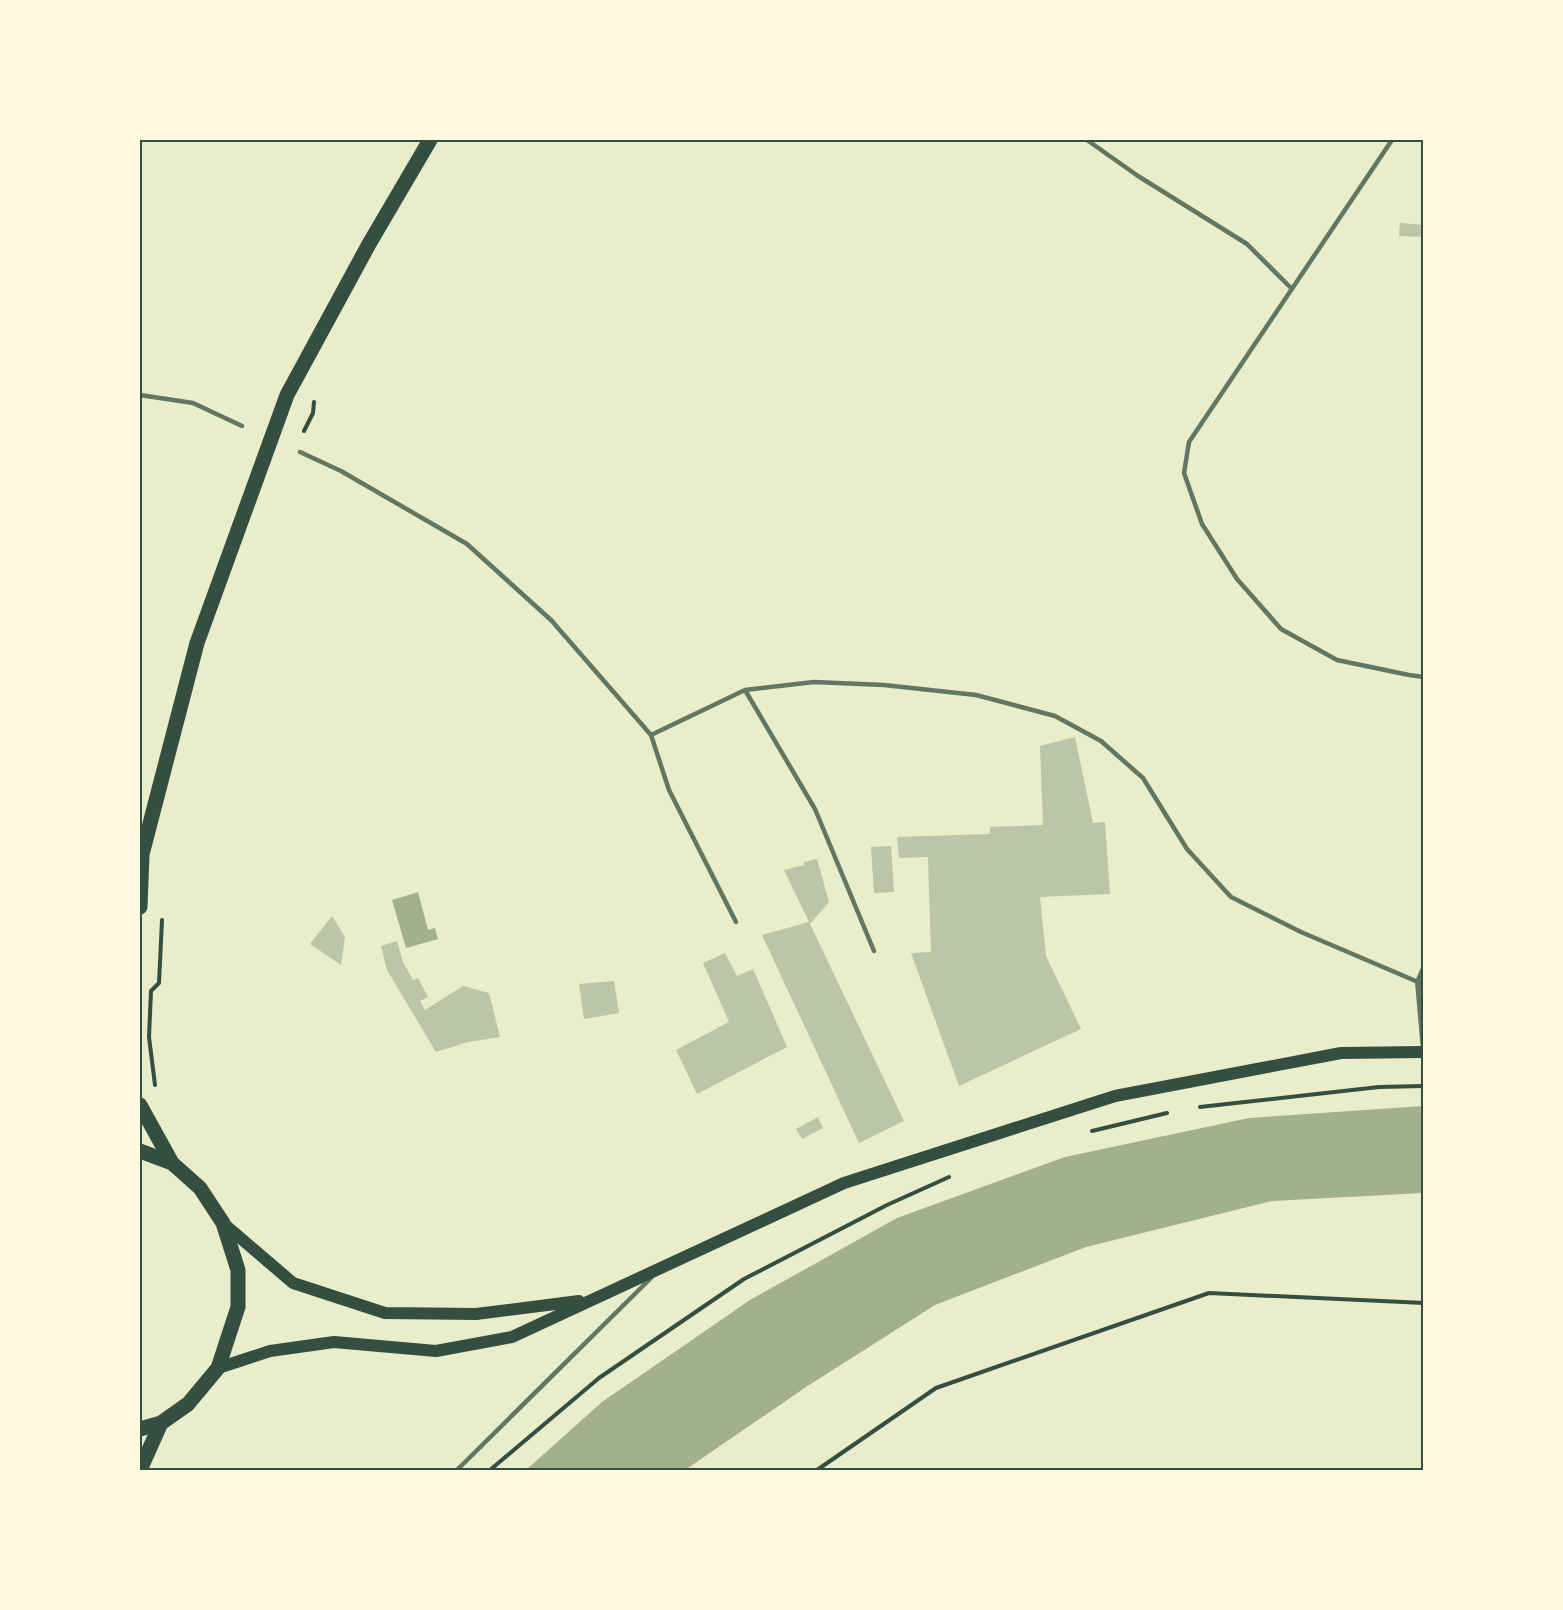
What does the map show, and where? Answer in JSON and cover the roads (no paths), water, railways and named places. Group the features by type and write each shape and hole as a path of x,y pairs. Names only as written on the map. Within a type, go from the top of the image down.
{"main road":[{"path":"140,907 141,859 197,643 287,395 369,244 430,140"},
{"path":"218,1368 270,1351 334,1342 436,1351 512,1337 844,1183 1115,1096 1341,1053 1424,1052"},
{"path":"140,1105 172,1163 200,1188 224,1223 293,1283 385,1313 476,1314 592,1299"},
{"path":"140,1151 172,1163"},
{"path":"140,1429 161,1423 188,1404 218,1368 238,1307 238,1270 224,1223"},
{"path":"140,1470 161,1423"}],"street":[{"path":"1424,968 1418,982 1424,1052"}],"lane":[{"path":"1087,140 1138,176 1247,244 1291,288"},
{"path":"1392,140 1189,442 1184,472 1202,525 1238,579 1281,629 1337,660 1424,676"},
{"path":"140,395 193,403 242,426"},
{"path":"300,452 341,471 467,544 551,620 651,735 669,790 736,922"},
{"path":"651,735 745,690 814,682 884,685 976,695 1055,716 1101,741 1143,778 1187,849 1231,897 1301,932 1418,982"},
{"path":"745,690 815,809 874,951"},
{"path":"457,1470 661,1268"}]}
